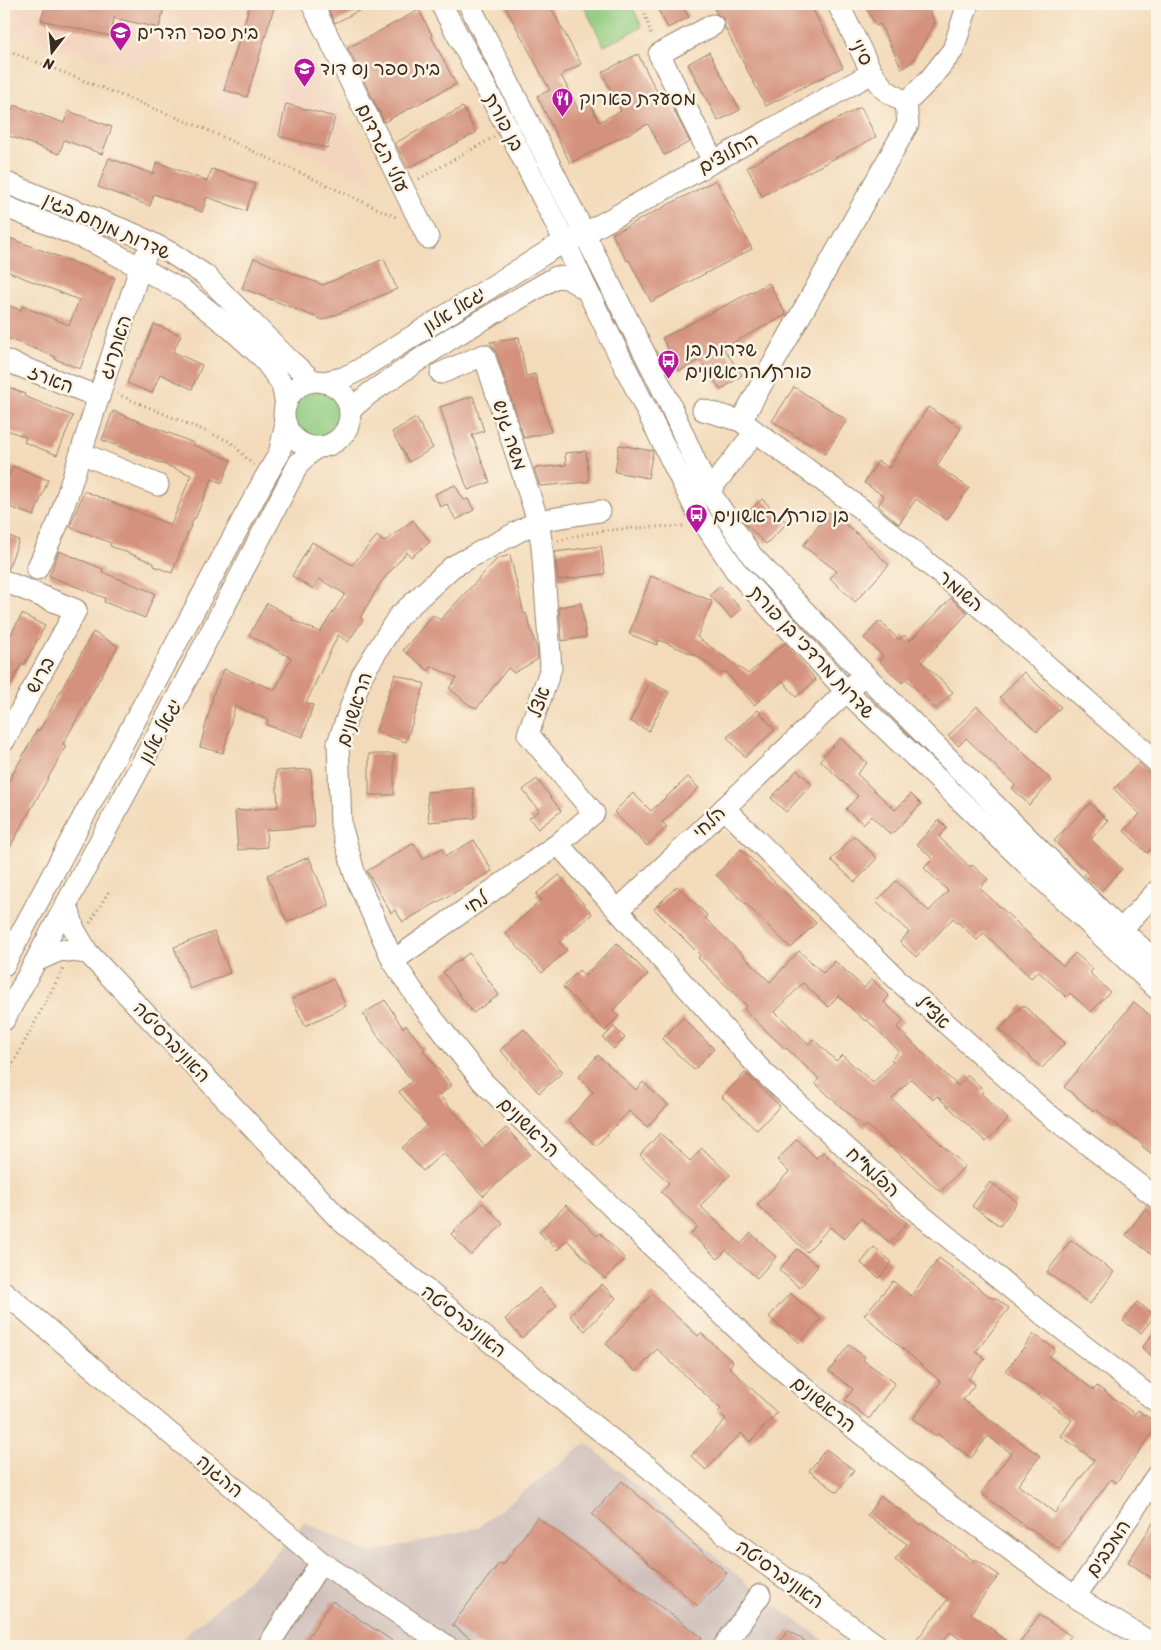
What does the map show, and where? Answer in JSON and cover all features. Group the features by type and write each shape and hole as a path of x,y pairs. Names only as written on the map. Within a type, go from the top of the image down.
{"street":[{"name":"עולי הגרדום","path":"312,4 426,234"},
{"name":"בן פורת","path":"441,4 508,129 574,238"},
{"path":"469,4 574,238"},
{"name":"סיני","path":"838,4 872,73 885,90 906,103"},
{"path":"709,491 748,426 908,124 906,103 930,79 953,50 968,4"},
{"path":"713,25 659,54 713,161"},
{"name":"החלוצים","path":"574,238 872,73"},
{"name":"שדרות מנחם בגין","path":"4,182 136,235 171,253 205,275 288,359 318,382"},
{"name":"שדרות מנחם בגין","path":"4,206 95,243 185,292 228,326 262,358 282,384 286,415"},
{"name":"שדרות מרדכי בן פורת","path":"574,238 587,290 698,514 735,570 846,691 1157,989"},
{"name":"שדרות מרדכי בן פורת","path":"574,238 668,400 709,491 752,556 864,674 1120,930 1157,962"},
{"name":"יגאל אלון","path":"318,382 333,381 348,376 555,247 574,238"},
{"name":"האתרוג","path":"37,569 59,521 140,268 152,243"},
{"name":"יגאל אלון","path":"350,410 370,393 453,337 556,277 566,278 587,290"},
{"name":"משה גניש","path":"432,324 453,337 478,358 484,355 538,522"},
{"path":"441,374 478,358"},
{"name":"הארז","path":"4,360 100,392"},
{"path":"318,382 333,385 341,391 347,400 350,410 350,420 346,430 330,444 320,447 302,443 292,435 286,415 290,396 296,389 304,384 318,382"},
{"name":"השומר","path":"703,410 748,426 860,508 963,592 1157,762"},
{"name":"יגאל אלון","path":"4,965 279,454 286,415"},
{"name":"יגאל אלון","path":"4,1020 172,709 299,463 314,449 320,447"},
{"path":"80,453 158,485"},
{"name":"הראשונים","path":"600,511 538,522 452,567 398,617 362,675 338,743 341,825 354,875 393,961 422,1005 483,1082 763,1354 949,1505 1075,1597 1157,1646"},
{"name":"אצל","path":"538,522 542,546 552,668 528,734 594,812 558,844"},
{"name":"ברוש","path":"4,581 76,610 4,741"},
{"name":"הלחי","path":"618,910 864,674"},
{"name":"אצ\"ל","path":"724,808 902,984 1044,1111 1157,1198"},
{"path":"558,844 618,910"},
{"name":"לחי","path":"393,961 558,844"},
{"path":"1120,930 1157,890"},
{"name":"האוניברסיטה","path":"67,904 74,929 83,945 340,1220 603,1433 648,1467 720,1531 878,1646"},
{"name":"הפלמ\"ח","path":"618,910 761,1070 911,1207 1045,1316 1157,1402"},
{"path":"36,961 61,950 83,945"},
{"name":"ההגנה","path":"4,1292 321,1562 447,1646"},
{"name":"המכבים","path":"1075,1597 1157,1475"},
{"path":"268,1646 321,1562"},
{"path":"724,1646 760,1595"}],"path":[{"path":"642,4 659,54"},
{"path":"4,49 203,128 426,234"},
{"path":"403,188 508,129"},
{"path":"100,392 231,442 265,478"},
{"path":"542,546 576,535 631,527 706,526"},
{"path":"83,945 87,928 109,891"},
{"path":"4,1081 66,964"}],"shaded area":[{"name":"בית ספר הדרים","path":"18,4 244,4 236,29 128,67 11,35"},
{"path":"247,4 281,4 245,119 214,109"},
{"name":"בית ספר נס דוד","path":"303,36 375,185 269,135 291,39"},
{"path":"587,1443 760,1595 833,1646 174,1646 266,1564 304,1522 371,1553 477,1528"}],"green space":[{"path":"583,4 631,4 642,27 604,46"},
{"path":"312,388 322,388 336,395 343,409 343,419 336,433 322,440 312,440 302,436 295,429 291,419 291,409 295,399 302,392"}],"building":[{"path":"46,4 165,4 159,28 114,18 110,36 41,20"},
{"path":"250,4 275,4 247,97 224,90"},
{"path":"326,4 372,4 335,23"},
{"path":"504,4 549,4 581,64 561,75 579,111 591,105 599,122 621,111 602,72 638,54 663,104 669,101 690,142 664,155 648,124 570,163 537,96 550,90"},
{"path":"655,4 681,4 689,17 668,28"},
{"path":"712,4 810,4 843,67 766,106 725,28 724,20 717,14"},
{"path":"864,4 926,4 935,23 913,61 902,69 880,24 876,26"},
{"path":"419,10 456,84 384,122 348,48"},
{"path":"709,52 740,110 718,121 688,64"},
{"path":"286,104 335,117 327,148 279,136"},
{"path":"14,105 64,123 68,111 112,127 102,154 64,140 59,154 4,134 4,114 10,116"},
{"path":"463,107 476,133 408,168 395,143"},
{"path":"861,107 876,137 762,196 747,167"},
{"path":"109,158 153,174 157,162 207,181 212,169 255,184 246,211 207,197 202,212 154,194 150,206 98,187"},
{"path":"716,180 752,249 651,302 629,260 627,261 612,234"},
{"path":"4,236 115,278 80,369 55,359 56,357 4,337 4,304 21,310 22,306 69,325 79,300 4,270"},
{"path":"254,258 323,285 384,259 397,289 323,320 242,288"},
{"path":"769,283 786,315 723,348 742,375 721,390 700,360 679,371 662,338"},
{"path":"154,324 181,335 173,352 202,365 192,389 160,374 152,393 127,383 138,358 140,359"},
{"path":"519,337 526,376 535,374 551,432 524,438 496,351 490,342"},
{"path":"4,385 25,394 24,396 73,416 57,455 24,442 26,437 4,429"},
{"path":"794,387 847,420 825,454 772,421"},
{"path":"473,396 484,431 472,435 490,482 468,490 440,407"},
{"path":"928,407 961,428 937,466 969,488 947,520 916,499 899,524 878,506 884,496 864,483 878,461 889,468"},
{"path":"113,411 194,443 193,445 231,460 222,483 212,479 172,573 154,566 154,563 110,546 111,543 70,527 84,491 171,525 191,475 102,440"},
{"path":"416,418 433,448 409,462 392,432"},
{"path":"619,445 653,451 648,478 615,472"},
{"path":"586,451 589,482 540,486 534,468 566,465 565,453"},
{"path":"13,466 48,480 34,516 4,505 4,488"},
{"path":"455,485 464,500 468,499 474,510 456,520 447,504 440,507 435,494"},
{"path":"762,499 787,523 766,544 742,519"},
{"path":"829,512 854,531 889,565 855,602 830,578 837,571 803,546"},
{"path":"413,520 430,542 411,557 407,552 381,582 360,618 363,620 348,642 338,635 306,703 313,705 303,737 267,725 268,720 235,706 223,753 200,747 212,697 224,669 275,690 291,658 249,635 267,603 293,618 292,620 320,632 345,594 319,579 313,589 292,576 312,542 352,565 377,536 384,542"},
{"path":"4,534 19,540 8,569 4,569"},
{"path":"601,546 605,574 558,580 555,552"},
{"path":"59,551 103,569 102,572 155,593 145,618 104,602 105,598 49,576"},
{"path":"510,555 524,614 526,613 537,649 538,659 514,673 508,668 477,708 469,705 449,688 457,678 431,666 429,671 403,650 433,615 440,620 497,559"},
{"path":"651,576 712,601 697,637 748,674 785,643 816,680 796,697 783,681 754,705 725,671 722,674 697,656 659,640 657,645 629,634"},
{"path":"720,586 741,609 731,618 710,595"},
{"path":"951,598 968,613 922,662 953,692 936,709 906,679 902,683 879,661 883,656 864,638 880,621 899,640 904,635 910,641"},
{"path":"581,603 586,637 562,641 559,607"},
{"path":"22,614 45,626 4,697 4,647"},
{"path":"93,632 118,646 63,744 66,746 4,858 4,790 37,730 39,731"},
{"path":"1024,672 1061,707 1037,732 1000,697"},
{"path":"395,674 425,684 406,742 376,732"},
{"path":"650,682 669,692 649,731 630,721"},
{"path":"977,706 1052,781 1029,805 1012,788 1015,785 966,738 959,746 948,736"},
{"path":"758,710 775,730 745,757 727,737"},
{"path":"840,738 867,763 857,774 895,810 911,794 921,804 891,835 871,816 863,824 846,809 858,796 820,760"},
{"path":"369,754 394,754 394,795 369,795"},
{"path":"1139,763 1157,780 1157,842 1147,853 1124,831 1140,814 1114,789"},
{"path":"311,769 314,827 266,830 267,847 238,850 235,811 278,807 276,771"},
{"path":"797,770 812,784 786,812 771,798"},
{"path":"688,777 699,788 662,822 667,827 647,846 614,812 633,793 651,811"},
{"path":"537,779 561,811 538,829 529,818 539,811 523,790"},
{"path":"473,788 475,818 429,822 427,792"},
{"path":"1090,803 1108,821 1091,839 1122,869 1101,891 1084,875 1087,872 1054,841"},
{"path":"939,820 947,828 939,837 970,867 972,865 988,879 980,888 1063,966 1075,953 1093,969 1090,973 1110,992 1091,1012 1070,993 1066,997 1038,971 1031,978 984,933 977,940 953,918 916,957 900,942 909,932 876,902 896,881 929,911 948,891 924,868 933,859 917,844"},
{"path":"854,836 877,858 855,882 831,860"},
{"path":"474,840 492,871 403,922 395,910 391,913 367,871 414,843 423,859 442,848 446,856"},
{"path":"741,849 816,923 791,948 716,875"},
{"path":"309,857 329,905 287,922 267,875"},
{"path":"559,875 592,914 559,942 567,950 542,973 505,933 541,900 536,894"},
{"path":"677,886 707,915 705,918 770,982 799,951 823,973 835,961 864,988 872,979 889,996 884,1002 904,1021 897,1028 958,1086 968,1075 984,1090 981,1093 1008,1119 986,1142 937,1096 933,1100 911,1079 892,1099 965,1166 940,1192 867,1125 864,1128 815,1083 819,1079 744,1009 747,1006 698,958 700,955 654,909","holes":["803,983 828,1007 838,996 865,1021 867,1020 899,1051 891,1060 893,1062 873,1083 842,1055 836,1061 813,1039 809,1044 775,1012"]},
{"path":"214,932 230,973 190,989 174,947"},
{"path":"617,943 648,974 613,1010 619,1016 605,1031 563,987 579,970 585,976"},
{"path":"469,953 499,995 473,1013 443,972"},
{"path":"333,979 346,1006 305,1026 292,999"},
{"path":"385,1000 403,1028 406,1025 425,1049 423,1051 452,1085 439,1095 485,1146 506,1128 530,1154 483,1196 443,1153 423,1171 402,1148 427,1125 399,1092 412,1081 386,1048 363,1014"},
{"path":"1134,1002 1157,1021 1157,1158 1142,1146 1143,1144 1095,1109 1094,1111 1064,1087"},
{"path":"1023,1005 1065,1043 1042,1068 1000,1029"},
{"path":"683,1018 714,1049 694,1070 662,1039"},
{"path":"614,1027 625,1038 614,1049 603,1038"},
{"path":"524,1029 563,1072 539,1093 500,1050"},
{"path":"598,1055 636,1090 643,1082 668,1105 647,1127 629,1111 596,1146 568,1120 593,1092 578,1077"},
{"path":"745,1073 780,1106 757,1130 722,1097"},
{"path":"660,1133 690,1161 702,1148 730,1175 700,1206 741,1244 751,1233 776,1257 757,1278 726,1250 718,1259 691,1234 697,1227 661,1192 669,1183 640,1155"},
{"path":"797,1139 816,1158 823,1152 849,1176 907,1223 890,1243 861,1218 844,1239 830,1227 807,1252 757,1205 789,1172 777,1160"},
{"path":"990,1182 1017,1202 1000,1226 972,1206"},
{"path":"483,1203 503,1224 471,1255 451,1234"},
{"path":"566,1205 597,1236 600,1233 625,1259 605,1279 567,1240 557,1250 539,1232"},
{"path":"1145,1209 1157,1218 1157,1258 1126,1235"},
{"path":"1071,1240 1114,1272 1090,1304 1047,1272"},
{"path":"874,1247 892,1262 879,1278 861,1263"},
{"path":"797,1249 818,1266 800,1288 779,1270"},
{"path":"939,1258 993,1299 994,1297 1009,1308 976,1352 985,1359 968,1379 975,1384 963,1400 1040,1456 1018,1485 1055,1513 1094,1460 1061,1436 1072,1420 1006,1371 1034,1334 1055,1349 1049,1357 1094,1390 1097,1386 1135,1414 1138,1410 1157,1424 1157,1427 1116,1483 1111,1479 1059,1549 981,1493 1011,1453 988,1436 971,1458 938,1434 936,1436 913,1419 941,1382 864,1315 893,1281 911,1296"},
{"path":"602,1284 616,1298 585,1331 570,1316"},
{"path":"539,1288 557,1306 522,1338 505,1319"},
{"path":"790,1293 821,1319 800,1343 769,1317"},
{"path":"652,1294 698,1336 701,1333 733,1362 729,1367 777,1413 750,1442 741,1433 706,1470 691,1456 726,1419 718,1412 721,1409 657,1349 636,1372 606,1344"},
{"path":"1137,1302 1155,1315 1141,1333 1123,1321"},
{"path":"1157,1328 1157,1360 1142,1348"},
{"path":"849,1345 865,1357 863,1360 895,1383 869,1419 845,1400 853,1389 829,1371"},
{"path":"826,1449 854,1470 837,1492 809,1471"},
{"path":"622,1481 727,1573 698,1606 592,1514"},
{"path":"881,1496 974,1561 976,1559 999,1575 971,1613 1015,1646 970,1646 950,1632 939,1646 912,1646 948,1599 895,1560 907,1544 867,1515"},
{"path":"537,1517 702,1637 696,1646 481,1646 452,1625 499,1563 503,1565"},
{"path":"1157,1517 1157,1582 1128,1562"},
{"path":"332,1601 400,1646 302,1646"},
{"path":"1039,1615 1071,1636 1064,1646 1018,1646"},
{"path":"788,1630 812,1646 777,1646"}],"place":[{"name":"בית ספר הדרים","path":"121,51"},
{"name":"בית ספר נס דוד","path":"304,87"},
{"name":"מסעדת פארוק","path":"563,117"},
{"name":"שדרות בן פורת/הראשונים","path":"669,379"},
{"name":"בן פורת/ראשונים","path":"697,534"}]}
